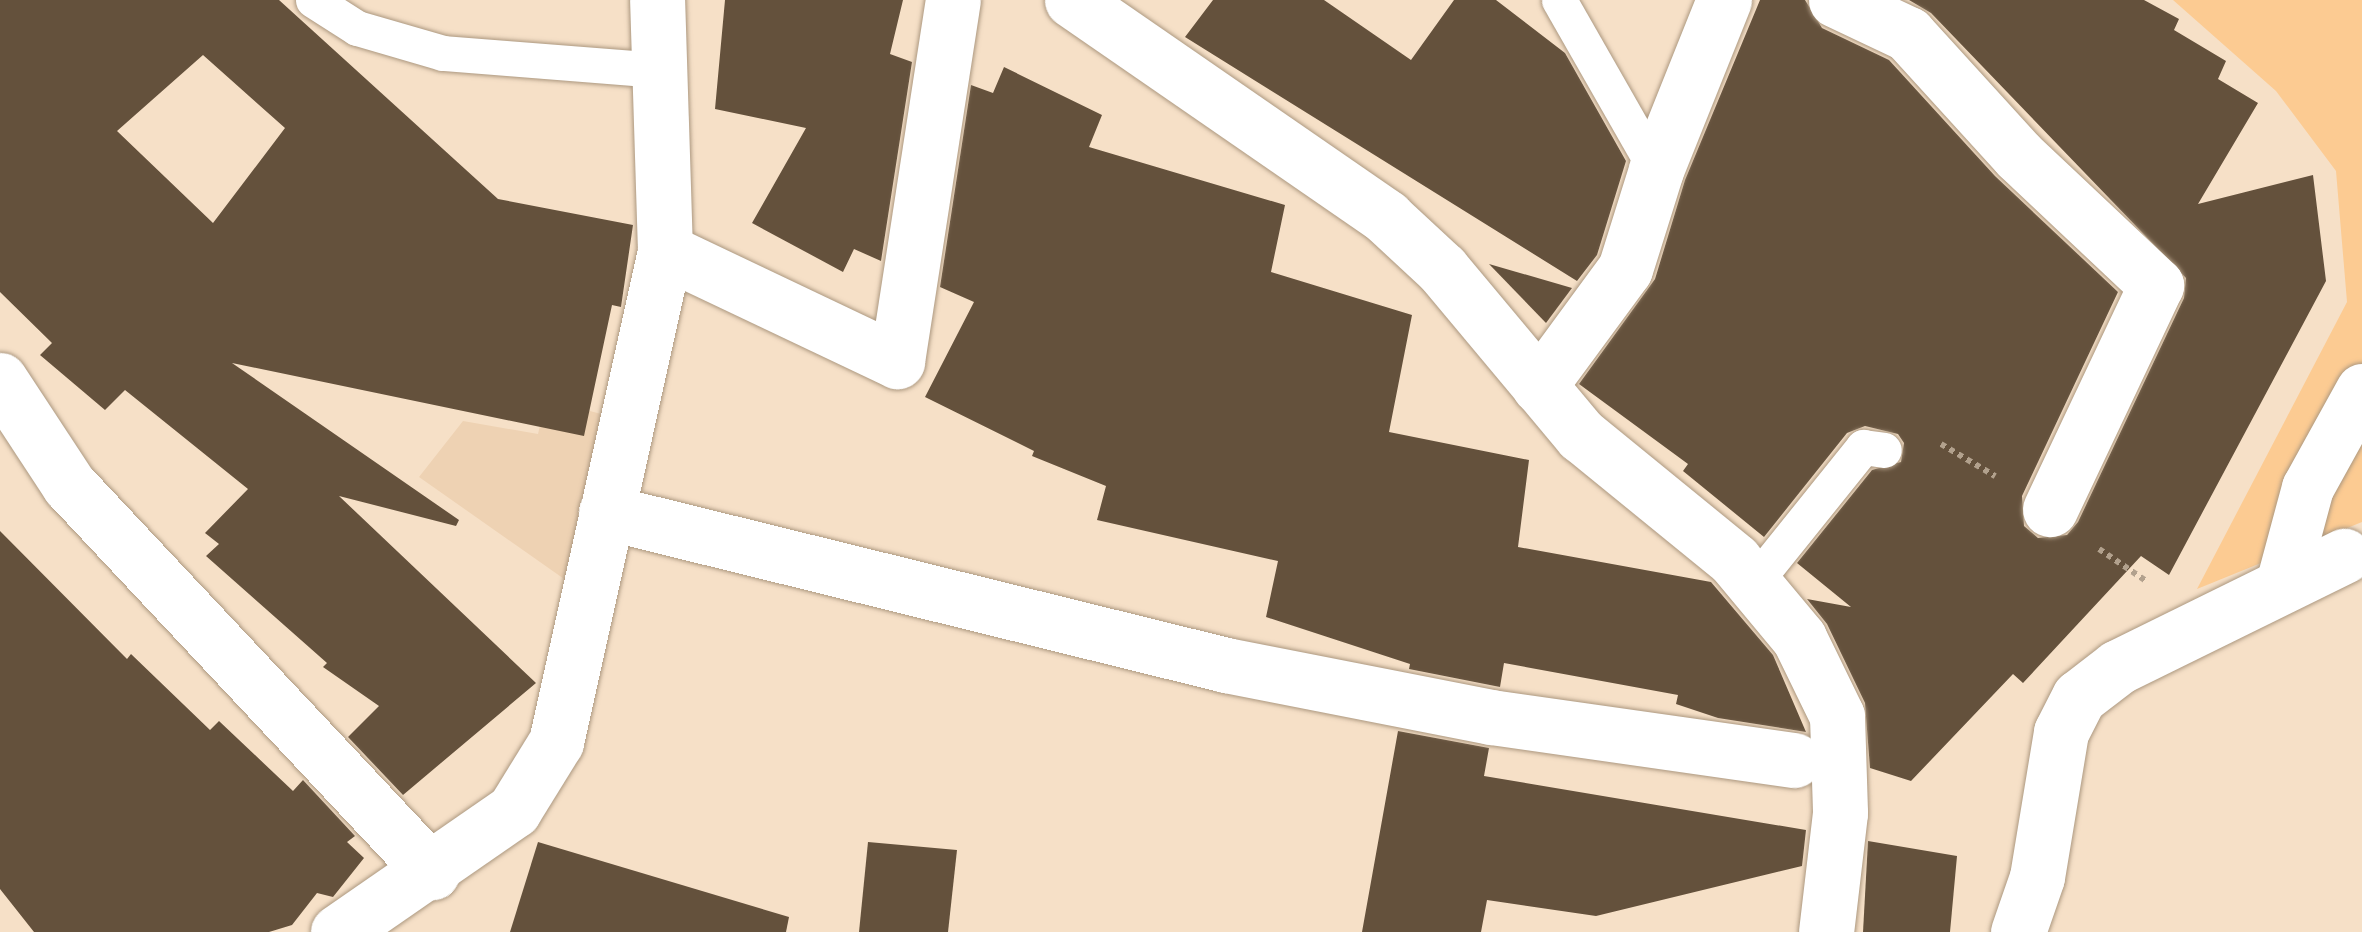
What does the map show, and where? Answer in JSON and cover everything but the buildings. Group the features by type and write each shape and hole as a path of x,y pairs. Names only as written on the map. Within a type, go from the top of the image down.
{"street":[{"path":"338,932 432,872 514,810 556,742 666,251 657,0"},
{"path":"666,251 897,361 953,0"},
{"path":"1072,0 1141,17 1386,216 1442,269 1581,435 1734,560 1799,638 1837,716 1817,762 1840,812 1823,929"},
{"path":"1539,386 1625,268 1656,170 1724,0"},
{"path":"1836,0 1908,34 2018,154 2156,284 2050,509"},
{"path":"0,380 69,485 432,872"},
{"path":"2281,588 2308,488 2362,390"},
{"path":"606,512 1226,665 1491,717 1817,762"},
{"path":"2018,932 2038,878 2061,732 2080,697 2118,667 2344,556"}],"lane":[{"path":"313,0 357,28 443,53 660,70"},
{"path":"1559,0 1656,170"},
{"path":"1753,584 1862,447 1884,450"}],"shaded area":[{"path":"2173,0 2362,0 2362,522 2197,589 2347,302 2336,171 2276,91"},
{"path":"546,399 601,414 567,581 419,477 463,421 538,434"}]}
